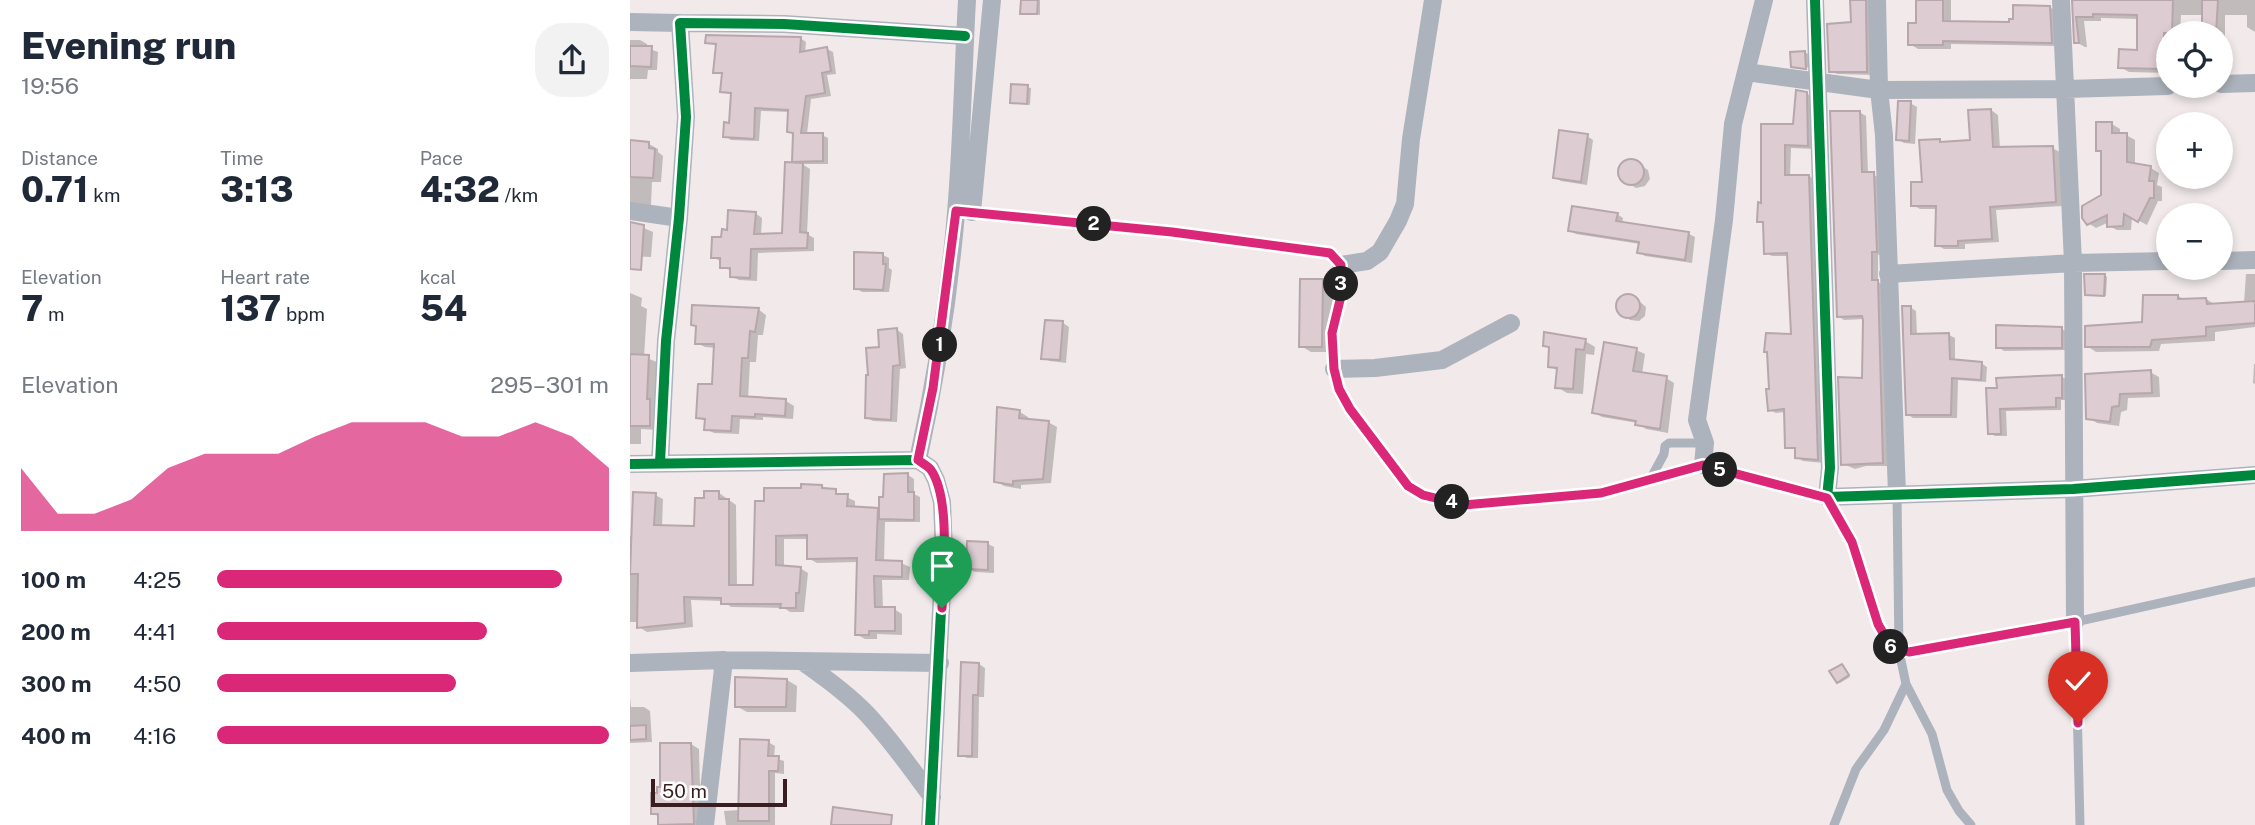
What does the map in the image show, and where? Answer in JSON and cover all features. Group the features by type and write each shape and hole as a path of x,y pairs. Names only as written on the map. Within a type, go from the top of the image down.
{"street":[{"path":"964,212 967,0"},
{"path":"918,460 964,212 992,0"},
{"path":"1341,265 1367,261 1380,252 1405,204 1411,139 1433,0"},
{"path":"1703,465 1705,443 1696,420 1724,220 1733,124 1764,0"},
{"path":"1815,0 1830,468 1827,498 2073,489 2255,475"},
{"path":"1877,0 1897,494"},
{"path":"2061,0 2073,262 2075,622"},
{"path":"630,22 784,24 965,36"},
{"path":"660,463 666,341 686,117 680,23"},
{"path":"1746,72 1879,90 2156,86"},
{"path":"2233,84 2255,83"},
{"path":"630,211 679,218"},
{"path":"2233,261 2255,260"},
{"path":"1888,274 2073,262 2156,261"},
{"path":"1334,369 1374,368 1442,360 1511,323"},
{"path":"630,464 918,460 930,468 942,502 944,552 930,825"},
{"path":"630,663 724,660 940,663"},
{"path":"705,825 724,660"},
{"path":"803,662 839,688 866,713 894,745 932,797"}],"lane":[{"path":"964,212 1172,232 1330,253 1341,265 1341,296 1332,333 1334,369 1339,389 1350,409 1408,486 1423,495 1464,505 1601,493 1703,465 1827,498 1852,542 1878,624 1886,641 1899,651 1922,650 2075,622 2255,582"},
{"path":"1651,478 1664,454 1665,446 1669,443 1705,443"},
{"path":"1897,494 1899,651 1906,684 1932,734 1952,801 1971,825"},
{"path":"2075,622 2081,825"},
{"path":"1834,825 1856,769 1884,730 1906,684"}],"building":[{"path":"1021,0 1038,0 1037,14 1020,14"},
{"path":"1850,0 1866,0 1867,72 1829,72 1827,24 1851,22"},
{"path":"1916,0 1943,0 1943,21 2009,22 2009,19 2013,19 2013,5 2050,6 2052,43 1943,41 1943,45 1908,45 1908,23 1916,23"},
{"path":"2072,0 2173,0 2172,21 2156,21 2156,69 2118,68 2119,49 2137,50 2137,15 2093,14 2093,17 2076,17 2079,43 2074,43"},
{"path":"2202,0 2218,0 2217,21 2202,21"},
{"path":"706,35 801,37 800,52 827,47 831,71 822,73 825,93 806,96 801,133 823,133 823,161 792,162 793,133 787,132 788,110 755,108 754,139 723,137 724,122 729,123 731,93 720,92 722,73 713,73 716,44 705,43"},
{"path":"630,46 652,46 651,67 630,66"},
{"path":"1805,51 1806,69 1791,67 1790,52"},
{"path":"1011,84 1028,85 1027,104 1010,103"},
{"path":"1796,90 1807,92 1808,146 1785,145 1785,175 1809,175 1818,460 1795,458 1795,448 1785,448 1784,409 1768,411 1766,389 1769,389 1767,352 1764,352 1766,333 1791,334 1787,253 1764,254 1763,222 1757,222 1758,202 1761,203 1761,124 1793,124"},
{"path":"1898,101 1911,101 1909,141 1896,140"},
{"path":"1991,109 1993,147 2053,146 2056,202 1990,207 1992,239 1958,241 1958,246 1935,246 1936,206 1911,206 1911,182 1922,182 1919,140 1970,140 1968,110"},
{"path":"1830,111 1860,111 1862,172 1874,172 1877,252 1872,252 1872,280 1878,280 1883,463 1841,465 1838,377 1862,378 1863,320 1862,316 1837,317"},
{"path":"2096,122 2112,122 2112,133 2127,133 2127,162 2151,166 2149,181 2154,181 2154,198 2150,198 2138,222 2124,214 2123,226 2107,227 2107,215 2087,225 2082,218 2082,206 2101,195 2101,151 2096,151"},
{"path":"1559,130 1588,134 1581,182 1553,178"},
{"path":"630,140 649,142 649,148 655,149 653,178 630,177"},
{"path":"1631,159 1640,163 1644,172 1640,181 1631,185 1622,181 1618,172 1622,163"},
{"path":"785,162 803,163 800,232 808,233 807,248 751,249 750,278 730,277 730,268 720,268 720,258 711,258 712,237 721,237 722,229 727,230 728,210 756,212 754,234 782,233"},
{"path":"1572,206 1618,213 1616,221 1689,232 1685,260 1637,253 1639,242 1568,231"},
{"path":"630,222 644,225 641,270 630,269"},
{"path":"854,252 883,253 883,264 886,264 883,290 854,289"},
{"path":"2084,274 2105,274 2104,296 2085,295"},
{"path":"1300,279 1323,279 1322,347 1299,347"},
{"path":"1628,294 1637,297 1640,306 1637,315 1628,318 1619,315 1616,306 1619,297"},
{"path":"2143,295 2178,295 2178,299 2206,298 2207,304 2255,301 2255,323 2206,327 2206,336 2152,340 2150,347 2085,347 2085,326 2142,322"},
{"path":"692,305 759,308 755,332 750,331 748,358 742,358 740,396 786,399 785,416 732,416 731,431 704,430 705,419 696,418 698,384 712,384 714,344 695,344 696,326 691,325"},
{"path":"1902,306 1911,306 1911,334 1949,333 1950,359 1982,362 1981,380 1952,378 1951,415 1906,415"},
{"path":"1045,320 1063,321 1060,360 1041,359"},
{"path":"1996,325 2062,327 2062,348 1996,348"},
{"path":"897,328 900,365 893,366 891,420 865,418 868,375 866,348 879,347 878,330"},
{"path":"1544,332 1586,339 1584,350 1576,349 1573,389 1555,388 1557,368 1548,367 1549,347 1543,346"},
{"path":"1604,342 1637,348 1633,371 1667,376 1660,429 1635,425 1636,421 1592,413"},
{"path":"630,354 649,355 647,399 650,399 650,426 630,426"},
{"path":"2151,370 2152,393 2120,394 2119,406 2112,407 2110,422 2086,419 2085,374"},
{"path":"2062,375 2062,398 2056,398 2056,407 2000,409 2001,434 1988,434 1986,388 1997,388 1996,378"},
{"path":"997,407 1020,410 1019,418 1049,421 1043,479 1013,481 1013,485 994,482"},
{"path":"908,473 908,492 914,492 914,520 879,519 879,497 883,497 884,474"},
{"path":"801,484 822,485 822,488 836,489 836,494 848,494 847,506 878,508 876,560 902,561 902,577 874,576 875,607 895,607 895,631 869,631 869,635 855,635 857,558 807,559 807,535 776,536 776,565 801,567 796,608 780,608 781,604 721,604 721,598 684,597 685,623 637,628 638,574 630,574 633,492 656,493 654,525 694,526 695,498 704,498 704,491 719,491 719,499 729,499 729,585 753,585 755,501 764,501 764,488 801,488"},
{"path":"967,541 988,542 988,570 966,569"},
{"path":"961,662 979,663 978,695 973,695 972,756 958,756"},
{"path":"1842,664 1849,675 1837,683 1829,671"},
{"path":"735,677 787,679 786,707 735,707"},
{"path":"646,725 646,739 630,740 630,726"},
{"path":"740,739 769,740 768,756 779,756 778,771 769,771 769,821 738,821"},
{"path":"660,743 691,743 694,824 658,825 658,814 651,814 651,793 657,793 657,787 660,787"},
{"path":"833,807 892,815 891,825 831,825"}],"cycle path":[{"path":"1815,0 1830,468 1827,497 2073,489 2255,475"},
{"path":"660,463 666,341 686,117 680,23 784,24 965,36"},
{"path":"630,464 918,460 930,468 942,502 944,552 930,825"}],"route":[{"path":"942,608 942,502 930,468 918,460 945,310 956,211 1172,232 1330,253 1337,259 1341,265 1341,296 1332,333 1334,369 1339,389 1350,409 1408,486 1423,495 1464,505 1601,493 1703,465 1827,498 1852,542 1878,624 1891,647 1909,652 2075,622 2078,723"}]}
